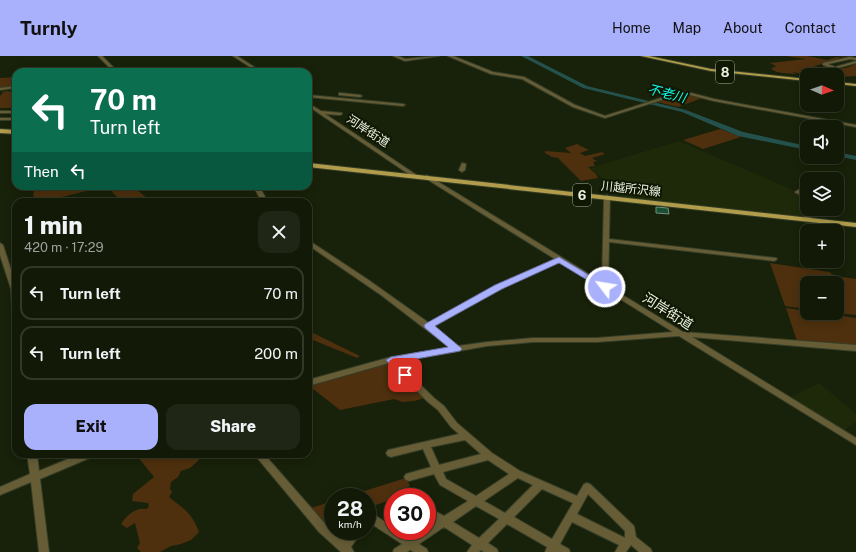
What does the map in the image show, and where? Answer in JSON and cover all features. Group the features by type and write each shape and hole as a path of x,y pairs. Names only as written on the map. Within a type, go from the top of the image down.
{"main road":[{"name":"8","path":"643,56 711,70 800,77"},
{"path":"844,84 856,85"},
{"path":"0,131 12,132"},
{"name":"川越所沢線","path":"312,164 856,225"}],"street":[{"path":"100,56 112,68"},
{"path":"235,56 254,68"},
{"path":"395,56 405,60 437,56"},
{"path":"450,56 492,73 523,78 574,106 605,117 683,92 714,100 856,126"},
{"path":"850,58 856,61 836,68 824,64 850,58"},
{"path":"0,89 12,88"},
{"path":"312,94 317,92 360,96"},
{"path":"312,95 403,105"},
{"path":"347,100 351,95"},
{"name":"河岸街道","path":"312,107 415,176"},
{"path":"0,112 12,112"},
{"path":"320,112 340,114"},
{"path":"0,119 12,119"},
{"name":"河岸街道","path":"426,177 856,442"},
{"path":"605,287 607,197"},
{"path":"808,219 810,216"},
{"path":"606,240 774,260"},
{"path":"312,245 429,326 457,349"},
{"path":"0,246 12,283"},
{"path":"429,326 499,287 559,259"},
{"path":"312,382 391,360 487,344 563,339 597,340 681,334 856,348"},
{"path":"391,360 441,408 454,425 489,456 517,474 579,501"},
{"path":"391,453 466,436"},
{"path":"425,445 443,482 506,519 551,549 565,552"},
{"path":"409,477 489,456"},
{"path":"33,458 44,552"},
{"path":"0,491 79,458"},
{"path":"262,458 323,529 346,550 352,540"},
{"path":"398,552 474,500 517,474"},
{"path":"472,552 541,484"},
{"path":"551,549 588,487 630,529 626,545"},
{"path":"570,516 626,545 647,552"},
{"path":"436,517 493,552"},
{"path":"376,522 423,552"}],"shaded area":[{"path":"786,56 807,56 827,60 834,58 845,56 856,57 856,59 840,57 836,61 814,66 824,68 800,68 800,74 793,72 796,74 780,73 771,69 776,66 770,63 806,59"},
{"path":"856,64 856,76 844,77 844,68"},
{"path":"12,77 12,90 0,88 0,78"},
{"path":"2,92 12,92 12,108 0,108 0,96 3,93"},
{"path":"683,93 702,98 678,107 657,102"},
{"path":"720,129 741,137 703,149 683,140"},
{"path":"679,141 800,193 800,216 806,216 804,217 624,197 590,168"},
{"path":"577,144 589,150 580,153 585,156 602,152 605,154 592,158 597,161 593,162 595,166 588,167 596,174 598,178 581,181 558,158 552,157 545,153 545,151 571,153 565,148"},
{"path":"34,190 90,190 58,198 33,198"},
{"path":"111,190 138,190 146,198 119,198"},
{"path":"770,263 829,272 835,276 800,276 800,308 785,306"},
{"path":"844,277 856,279 856,315 844,314"},
{"path":"786,308 800,310 800,320 844,320 844,316 856,318 856,346 797,341"},
{"path":"312,332 360,356 357,358 312,340"},
{"path":"390,364 425,398 403,402 394,399 340,410 312,388 312,384"},
{"path":"819,383 856,414 856,422 843,431 791,397"},
{"path":"139,458 198,458 199,460 190,468 181,471 178,477 171,482 170,489 172,492 169,497 183,508 190,516 199,532 191,540 171,546 160,552 141,552 137,548 140,543 135,523 127,528 121,524 135,510 147,509 149,506 148,503 132,501 133,494 154,477"},
{"path":"406,478 410,486 406,488 384,488 384,502 376,505 376,488 374,488"},
{"path":"324,504 324,524 322,525 308,509"}],"building":[{"path":"656,207 668,208 669,214 656,213"}],"waterway":[{"name":"不老川","path":"524,56 585,87 684,111 741,134 800,147"},
{"name":"不老川","path":"844,155 856,158"}],"route":[{"path":"405,375 391,360 457,349 429,326 499,287 559,259 605,287"}]}
